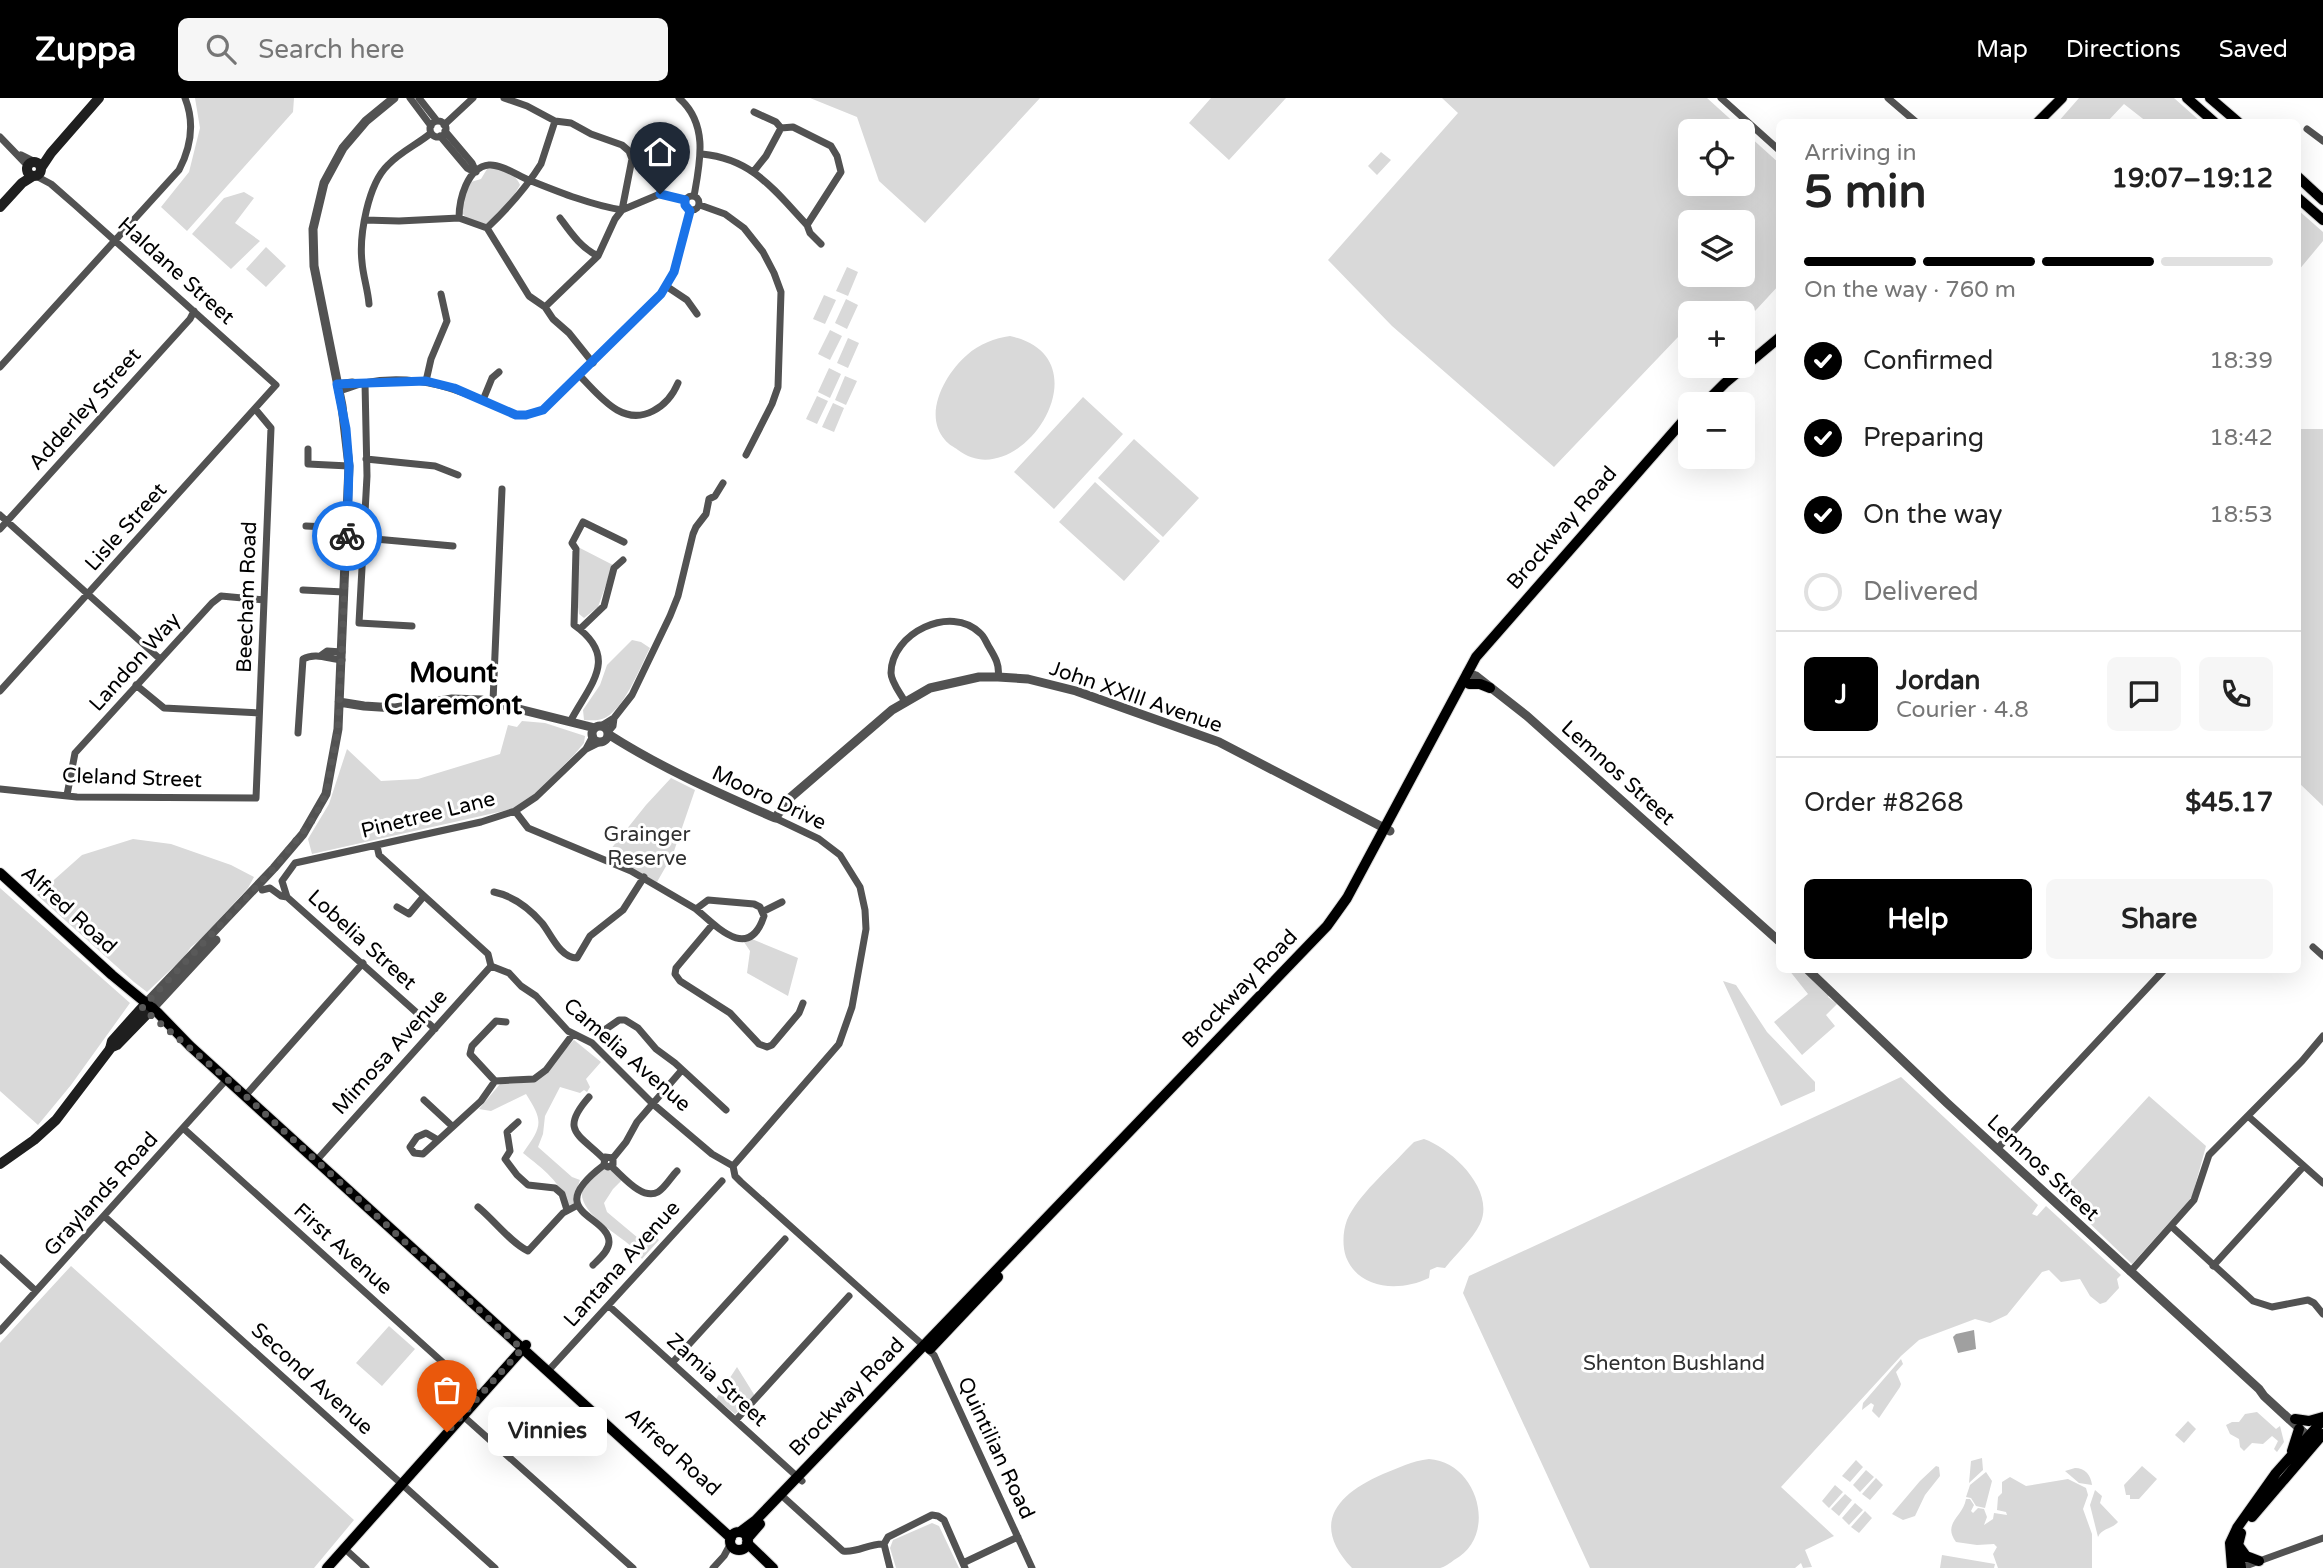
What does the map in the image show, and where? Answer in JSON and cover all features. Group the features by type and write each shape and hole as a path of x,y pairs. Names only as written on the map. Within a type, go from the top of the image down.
{"main road":[{"path":"0,207 99,98"},
{"path":"2034,119 2054,98"},
{"path":"2041,119 2062,98"},
{"path":"2187,98 2211,119"},
{"path":"2210,98 2234,119"},
{"path":"2301,180 2323,200"},
{"path":"2301,201 2323,220"},
{"path":"1755,351 1776,334"},
{"path":"1716,392 1776,340"},
{"path":"1710,392 1725,378"},
{"name":"Brockway Road","path":"739,1539 755,1520 800,1479 1327,926 1347,898 1387,829 1487,643 1678,427"},
{"name":"Brockway Road","path":"1471,674 1490,648 1678,434"},
{"path":"1471,674 1480,684 1490,688"},
{"name":"Alfred Road","path":"0,873 148,1008 170,1033 190,1046 488,1316 504,1326 524,1347 725,1524 766,1568"},
{"path":"0,1164 34,1140 55,1120 110,1049 117,1045 148,1008"},
{"path":"327,1568 524,1347"},
{"path":"2310,1434 2309,1421 2323,1418"},
{"path":"2240,1568 2238,1545 2246,1525 2323,1418"},
{"path":"2228,1565 2235,1533 2294,1447 2310,1434"},
{"name":"Alfred Road","path":"739,1539 773,1568"},
{"path":"2238,1545 2256,1564"}],"street":[{"path":"0,367 171,181 185,159 191,127 185,98"},
{"path":"148,1008 289,858 299,845 326,794 337,747 349,466 346,429 314,267 314,218 328,174 343,148 366,121 394,98"},
{"path":"410,98 438,129"},
{"path":"419,98 467,168 476,172"},
{"path":"369,304 362,261 365,220 373,188 383,169 438,129 473,98"},
{"path":"504,98 527,106 555,121 571,123 591,134 622,145 628,151 632,164 622,210 598,256 545,306"},
{"path":"678,98 697,126 702,154 694,196"},
{"path":"1721,98 1776,147"},
{"path":"1888,98 1912,119"},
{"path":"754,111 776,122 781,128"},
{"path":"487,228 508,210 541,164 555,121"},
{"path":"781,128 793,127 831,146 838,156 841,172 807,225"},
{"path":"754,171 766,156 781,128"},
{"path":"2307,129 2323,141"},
{"name":"Haldane Street","path":"0,137 276,385"},
{"path":"702,154 720,156 754,171 807,225 810,233 821,244"},
{"path":"458,218 463,192 476,172 493,165 605,207 622,210 660,194 685,200 694,196"},
{"path":"694,196 700,205"},
{"path":"685,200 690,211"},
{"path":"690,211 696,210 700,205"},
{"path":"700,205 725,214 744,228 763,252 781,292 778,387 746,455"},
{"path":"338,387 352,382 362,384 426,381 454,388 516,415 534,414 550,405 580,376 666,286 674,272 690,211"},
{"path":"365,220 458,218 487,228 529,296 545,306 553,319 569,333 593,363"},
{"path":"560,218 588,251 598,256"},
{"path":"666,286 688,300 697,314"},
{"path":"426,381 431,359 447,321 441,294"},
{"name":"Adderley Street","path":"0,530 190,319 194,311"},
{"path":"483,400 492,378 499,372"},
{"path":"580,376 611,407 631,416 640,416 659,408 673,395 678,383"},
{"path":"362,384 366,459 359,623 412,626"},
{"name":"Lisle Street","path":"0,691 276,385"},
{"name":"Beecham Road","path":"256,410 271,428 256,791"},
{"path":"308,449 308,464 349,466"},
{"path":"366,459 435,466 458,475"},
{"name":"Pinetree Lane","path":"287,897 282,881 295,863 481,822 515,811 536,797 586,749 632,695 678,596 696,527 706,514 709,499 715,496 723,483"},
{"path":"493,701 502,489"},
{"path":"0,515 160,659"},
{"path":"575,723 599,671 595,646 577,627 576,549 572,543 583,522 624,542"},
{"path":"306,526 347,528"},
{"path":"364,538 453,546"},
{"path":"577,627 604,606 614,568 622,560"},
{"path":"303,590 344,592"},
{"name":"Landon Way","path":"67,795 75,753 212,603 221,596 264,600"},
{"path":"905,702 891,676 894,657 912,632 936,624 953,621 967,624 981,634 1000,669 998,677"},
{"path":"298,733 302,661 307,656 320,656 327,651 342,656"},
{"name":"Lemnos Street","path":"1471,674 1492,682 1776,938"},
{"name":"John XXIII Avenue","path":"775,818 791,797 892,710 930,688 979,677 998,677 1028,679 1076,691 1219,742 1387,829"},
{"path":"136,685 164,708 260,713"},
{"name":"Lemnos Street","path":"1490,688 1527,716"},
{"name":"Mooro Drive","path":"339,705 404,707 453,699 493,701 575,723 623,744 692,781 819,839 840,855 860,887 865,910 866,929 852,1007 839,1044 733,1166"},
{"name":"Cleland Street","path":"0,789 77,797 256,798 256,791"},
{"path":"515,811 528,828 644,877 695,909 725,934 737,939 747,938 761,925 764,911"},
{"name":"Camelia Avenue","path":"377,846 379,855 488,954 491,966 509,973 521,986 536,996 572,1034 592,1042 653,1104 712,1154 733,1166 735,1176 741,1182 926,1347"},
{"path":"494,892 507,895 523,906 541,922 564,953 571,958 577,958 590,936 623,910 644,877"},
{"name":"Lobelia Street","path":"258,891 270,888 287,897 435,1029"},
{"path":"409,914 424,897"},
{"path":"695,909 708,900 754,904 764,911"},
{"path":"764,911 782,902"},
{"path":"397,907 409,914 414,923"},
{"path":"713,924 676,968 675,974 680,981 730,1013 759,1044 767,1047 772,1045 799,1013 803,1003"},
{"path":"2313,947 2323,956"},
{"path":"245,1096 363,963"},
{"name":"Mimosa Avenue","path":"316,1161 491,966"},
{"name":"Lemnos Street","path":"1811,973 2130,1272 2310,1434"},
{"path":"1997,1149 2161,973"},
{"path":"606,1029 618,1020 625,1020 638,1028 656,1049 726,1110"},
{"path":"495,1081 470,1054 472,1046 496,1021 506,1022"},
{"path":"495,1081 534,1079 546,1070 572,1034"},
{"path":"2130,1272 2194,1200 2208,1157 2322,1038"},
{"path":"593,1265 607,1249 609,1241 607,1234 578,1205 583,1181 608,1162 626,1142 637,1122 681,1071"},
{"name":"Graylands Road","path":"0,1331 227,1079"},
{"path":"438,1140 481,1101 495,1081"},
{"path":"589,1097 575,1115 575,1133 639,1190 648,1194 657,1192 677,1171"},
{"path":"424,1100 452,1126"},
{"path":"2248,1116 2323,1183"},
{"path":"518,1122 507,1132 510,1152 505,1158 527,1185 548,1186 562,1194 568,1210"},
{"name":"First Avenue","path":"183,1128 480,1396"},
{"path":"2213,1266 2304,1166"},
{"name":"Lantana Avenue","path":"550,1369 722,1181"},
{"path":"478,1207 520,1247 528,1251 568,1210 578,1205"},
{"name":"Second Avenue","path":"104,1216 495,1568"},
{"path":"2171,1226 2253,1301 2278,1307 2308,1300 2323,1314"},
{"path":"672,1363 785,1239"},
{"path":"0,1258 36,1292"},
{"path":"736,1420 849,1296"},
{"name":"Zamia Street","path":"609,1306 800,1479"},
{"name":"Quintilian Road","path":"926,1347 940,1368 1032,1568"},
{"path":"462,1415 633,1568"},
{"path":"782,1496 843,1550 853,1552 875,1544 884,1544"},
{"path":"884,1544 892,1534 932,1515 944,1520 964,1565 1018,1537"},
{"path":"2240,1568 2323,1538"},
{"name":"Brockway Road","path":"713,1568 739,1539"},
{"path":"884,1544 890,1568"},
{"path":"344,1548 366,1568"}],"green space":[{"path":"195,98 294,98 293,112 187,231 161,207 189,172 200,128"},
{"path":"810,98 1040,98 925,223 879,181 857,117"},
{"path":"1211,98 1286,98 1229,160 1189,123"},
{"path":"1442,98 1707,98 1730,119 1678,119 1678,196 1755,196 1755,141 1776,160 1776,288 1755,311 1755,301 1678,301 1678,337 1554,467 1392,326 1328,260 1458,113"},
{"path":"2079,98 2174,98 2198,119 2143,119 2124,104 2110,119 2061,119"},
{"path":"1381,152 1391,160 1377,175 1368,166"},
{"path":"487,169 506,172 515,177 520,185 507,207 484,224 477,223 462,213 464,197 471,182 481,179"},
{"path":"244,192 254,198 235,223 260,241 231,269 192,234 224,198"},
{"path":"2301,213 2323,232 2323,241 2301,267"},
{"path":"266,247 286,266 266,287 246,269"},
{"path":"847,267 858,272 848,296 836,291"},
{"path":"824,295 836,300 825,324 813,319"},
{"path":"846,299 858,305 847,329 835,323"},
{"path":"830,330 842,336 830,360 818,354"},
{"path":"1010,336 1039,349 1053,370 1054,394 1044,419 1028,440 1006,455 982,459 958,450 945,440 938,430 936,406 951,372 967,355 987,342"},
{"path":"848,338 859,343 848,368 837,363"},
{"path":"829,368 841,374 830,398 818,392"},
{"path":"845,376 857,381 846,405 835,400"},
{"path":"817,396 828,401 817,424 806,419"},
{"path":"1083,397 1123,434 1054,509 1014,472"},
{"path":"833,403 844,408 834,432 822,427"},
{"path":"2301,429 2323,429 2323,806 2301,785"},
{"path":"1134,439 1199,498 1163,537 1098,478"},
{"path":"1095,482 1160,541 1124,581 1059,522"},
{"path":"578,547 613,565 598,607 584,618 579,614 578,607"},
{"path":"632,640 650,648 624,699 610,715 600,720 584,720 583,710 600,685 607,665"},
{"path":"522,721 545,723 585,736 584,743 574,755 521,807 312,854 308,839 329,804 347,749 381,781 418,779 500,754 508,725 517,727"},
{"name":"Grainger Reserve","path":"671,778 695,790 673,854 657,882 606,855"},
{"path":"133,839 171,844 231,865 254,877 248,888 200,940 147,992 37,895 82,855"},
{"path":"0,888 130,1003 71,1085 38,1125 0,1091"},
{"path":"752,939 798,958 788,996 747,973 750,951 744,942"},
{"path":"1791,973 1805,973 1837,1004 1826,1015 1835,1026 1802,1055 1774,1022 1808,994"},
{"path":"1723,981 1736,985 1767,1032 1815,1082 1815,1091 1781,1106"},
{"path":"574,1040 601,1062 586,1079 590,1087 587,1092 584,1090 580,1093 560,1087 545,1116 538,1147 572,1177 580,1180 575,1194 576,1204 569,1207 556,1183 523,1153 538,1124 536,1111 526,1094 491,1111 479,1109 500,1084 538,1079"},
{"name":"Shenton Bushland","path":"1901,1077 2038,1205 2032,1214 2037,1216 2046,1206 2121,1275 2117,1279 2119,1288 2106,1302 2100,1304 2090,1296 2080,1279 2061,1282 2049,1270 2042,1272 2007,1315 1990,1323 1975,1319 1919,1340 1901,1356 1781,1487 1834,1536 1805,1550 1812,1567 1803,1568 1801,1563 1795,1568 1590,1568 1463,1293 1469,1276"},
{"path":"2149,1096 2206,1146 2192,1197 2132,1264 2059,1194"},
{"path":"1424,1139 1458,1161 1477,1185 1483,1211 1480,1224 1445,1268 1430,1270 1429,1278 1393,1286 1370,1282 1352,1268 1346,1257 1344,1238 1347,1220 1358,1201 1374,1183 1414,1142"},
{"path":"602,1167 611,1169 622,1180 604,1203 607,1212 644,1243 655,1237 659,1240 642,1259 631,1246 588,1210 583,1200 582,1191 586,1181"},
{"path":"71,1266 354,1520 314,1568 0,1568 0,1343"},
{"path":"389,1326 415,1349 382,1386 356,1363"},
{"path":"1901,1359 1903,1364 1896,1372 1900,1387 1879,1418 1872,1411 1874,1405 1871,1403 1862,1410 1863,1403"},
{"path":"737,1367 755,1396 735,1414 716,1399"},
{"path":"2257,1412 2276,1429 2280,1426 2284,1442 2277,1452 2274,1449 2278,1441 2272,1436 2263,1444 2252,1443 2244,1451 2240,1447 2239,1439 2230,1434 2226,1425 2239,1422 2245,1414"},
{"path":"2188,1421 2196,1429 2184,1443 2175,1435"},
{"path":"1982,1458 1983,1470 1969,1483 1971,1461"},
{"path":"1429,1459 1446,1463 1460,1473 1477,1502 1479,1518 1476,1535 1468,1549 1440,1568 1352,1568 1339,1552 1333,1538 1331,1524 1334,1512 1353,1491 1367,1482 1411,1463"},
{"path":"1856,1460 1863,1467 1850,1482 1842,1476"},
{"path":"1936,1466 1939,1467 1940,1476 1925,1495 1915,1516 1903,1520 1892,1514 1920,1481"},
{"path":"2142,1466 2157,1479 2139,1499 2130,1499 2130,1495 2126,1495 2124,1485"},
{"path":"2075,1468 2087,1473 2092,1485 2079,1483 2065,1471"},
{"path":"1866,1470 1874,1477 1860,1492 1853,1485"},
{"path":"1986,1472 1992,1481 1985,1508 1976,1506 1971,1498 1966,1497 1970,1485"},
{"path":"2010,1477 2026,1486 2068,1479 2086,1488 2088,1495 2083,1509 2092,1534 2092,1568 1998,1568 1993,1554 1997,1547 1994,1544 1956,1542 1952,1535 1952,1525 1966,1499 1970,1499 1974,1505 1971,1511 1973,1513 1978,1508 1984,1509 1987,1517 1984,1525 1993,1519 1994,1513 2007,1515 2006,1512 1997,1510 1998,1497 2002,1493 2002,1482"},
{"path":"1876,1478 1883,1485 1870,1500 1862,1494"},
{"path":"1835,1485 1843,1492 1829,1508 1822,1501"},
{"path":"2095,1490 2102,1496 2100,1503 2118,1522 2098,1537 2090,1505"},
{"path":"1845,1494 1852,1500 1839,1516 1831,1509"},
{"path":"1855,1503 1863,1510 1849,1525 1842,1518"},
{"path":"1865,1511 1872,1518 1859,1533 1851,1527"},
{"path":"932,1523 939,1526 959,1568 896,1568 890,1548 893,1540"},
{"path":"1942,1555 1995,1564 1994,1568 1940,1568"}],"shaded area":[{"path":"1974,1330 1976,1349 1958,1353 1953,1337"}],"way so far":[{"path":"347,536 337,747 326,794 303,834 274,868 142,1008 227,1079 522,1349 447,1432"}],"place":[{"name":"Vinnies","path":"447,1432"}],"district":[{"name":"Mount Claremont","path":"453,689"}],"route":[{"path":"347,536 349,466 346,429 337,384 426,381 454,388 516,415 534,414 543,410 661,294 674,272 690,211 685,200 660,194"}]}
